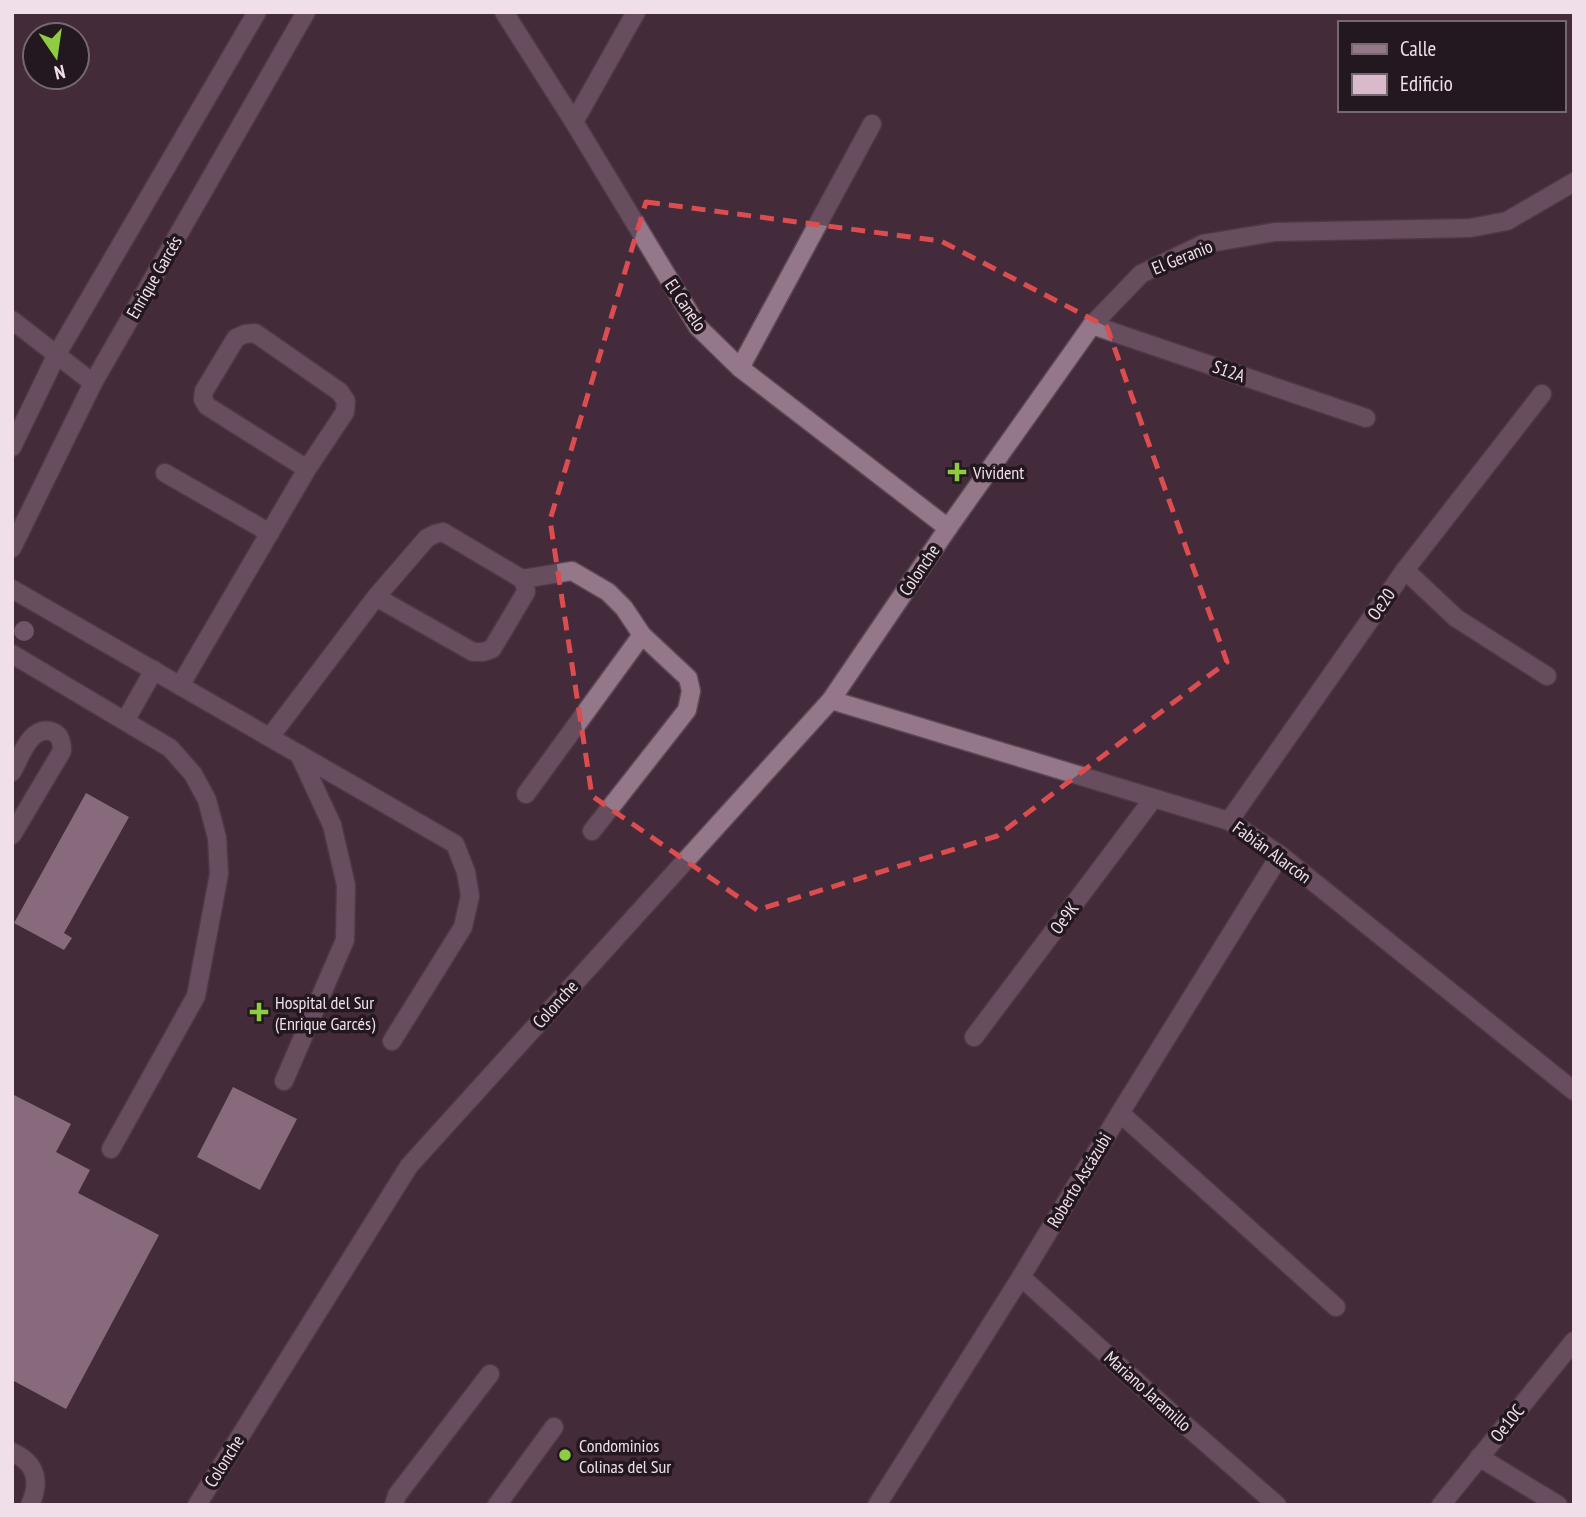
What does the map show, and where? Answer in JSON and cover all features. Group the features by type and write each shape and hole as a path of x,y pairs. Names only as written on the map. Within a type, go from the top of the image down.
{"street":[{"path":"12,447 57,355 257,12"},
{"name":"Enrique Garcés","path":"12,548 93,383 306,12"},
{"name":"El Canelo","path":"504,12 698,327 740,368 948,528"},
{"path":"574,122 636,12"},
{"path":"740,368 872,124"},
{"name":"El Geranio","path":"948,528 1092,325 1141,274 1203,244 1275,232 1470,228 1507,221 1574,182"},
{"path":"12,320 93,383"},
{"name":"S12A","path":"1092,325 1366,418"},
{"path":"180,686 307,469 345,412 346,401 341,392 255,333 236,338 204,391 203,399 207,406 307,469"},
{"name":"Oe20","path":"1229,821 1405,570 1542,394"},
{"path":"165,473 270,533"},
{"name":"Colonche","path":"197,1505 409,1166 831,700 948,528"},
{"path":"270,737 376,597 427,538 443,532 522,579 526,592 492,649 483,652 473,652 376,597"},
{"path":"1405,570 1456,618 1546,676"},
{"path":"522,579 572,571 608,592 624,608 642,635 688,678 691,691 687,710 592,831"},
{"path":"12,589 455,844 466,872 470,896 463,927 392,1041"},
{"path":"526,794 642,635"},
{"path":"12,654 170,748 193,774 207,800 217,838 219,874 196,996 111,1149"},
{"path":"125,721 154,670"},
{"name":"Fabián Alarcón","path":"831,700 1229,821 1280,855 1574,1091"},
{"path":"12,772 36,733 53,732 59,736 62,751 12,835"},
{"path":"284,1082 345,940 346,885 332,825 299,754"},
{"name":"Oe9K","path":"975,1037 1153,799"},
{"name":"Roberto Ascázubi","path":"877,1505 1021,1277 1280,855"},
{"path":"1120,1112 1336,1307"},
{"name":"Mariano Jaramillo","path":"1021,1277 1277,1505"},
{"name":"Oe10C","path":"1441,1505 1574,1341"},
{"path":"394,1505 397,1495 490,1374"},
{"path":"497,1505 554,1427"},
{"path":"12,1452 23,1457 31,1466 36,1483 30,1505"},
{"path":"1479,1457 1558,1505"}],"highlighted area":[{"path":"646,202 941,241 1107,327 1227,662 997,836 757,910 592,796 550,520"}],"building":[{"path":"86,793 129,817 64,933 72,938 64,950 14,923"},
{"path":"233,1087 297,1119 260,1190 197,1157"},
{"path":"12,1094 71,1124 56,1152 90,1170 78,1193 159,1235 66,1409 12,1380"}],"place":[{"name":"Vivident","path":"957,472"},
{"name":"Hospital del Sur (Enrique Garcés)","path":"259,1012"},
{"name":"Condominios Colinas del Sur","path":"565,1455"}]}
